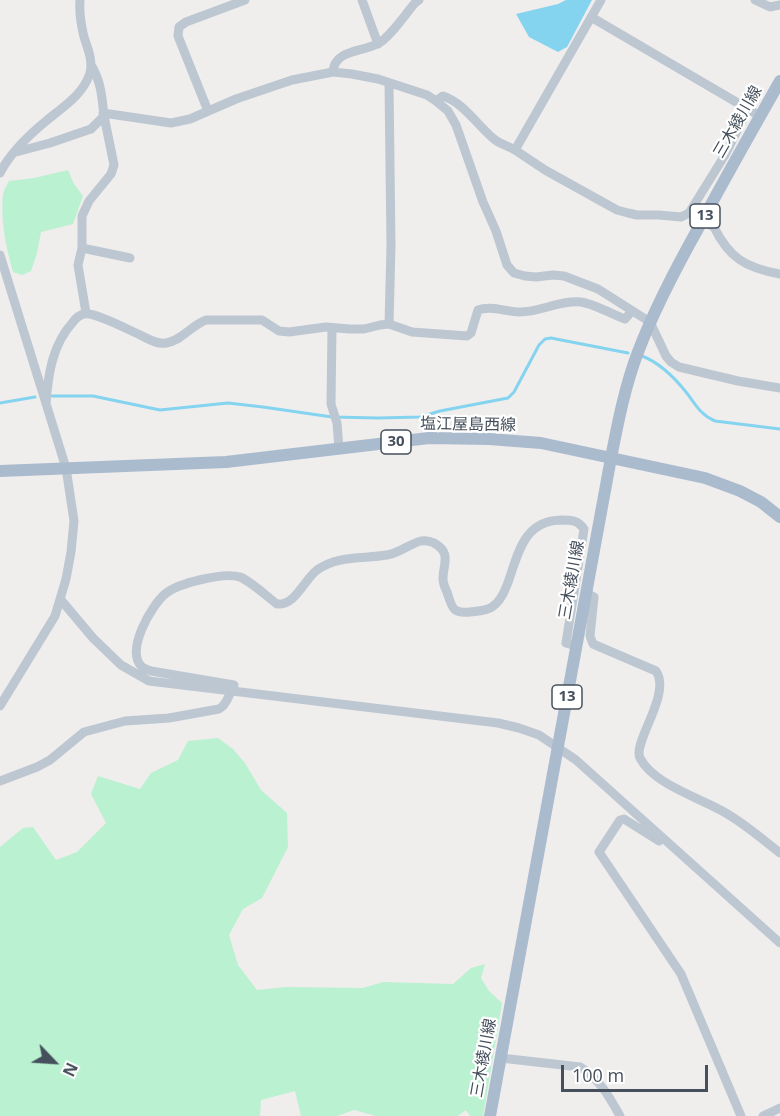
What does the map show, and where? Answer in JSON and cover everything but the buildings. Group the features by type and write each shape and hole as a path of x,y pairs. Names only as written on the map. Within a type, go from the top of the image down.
{"main road":[{"name":"三木綾川線","path":"490,1116 623,399 637,354 667,285 780,81"},
{"name":"塩江屋島西線","path":"0,471 226,462 429,438 489,439 541,443 705,478 740,491 761,502 780,517"}],"street":[{"path":"80,0 81,21 91,65 98,77 102,94 103,114 114,165 111,174 89,201 82,216 82,248 78,265 86,313"},
{"path":"208,111 178,36 179,27 186,22 245,0"},
{"path":"362,0 378,44"},
{"path":"333,72 333,66 338,60 351,52 378,44 419,0"},
{"path":"515,150 601,0"},
{"path":"755,0 770,7 780,6"},
{"path":"591,17 760,116"},
{"path":"0,173 14,152 80,91 91,65"},
{"path":"103,114 171,123 190,119 236,99 292,80 333,72 389,83 427,95 448,111 456,125 507,265 514,273 536,277 564,276 598,289 650,322 666,356 679,367 780,388"},
{"path":"389,83 391,246 389,324"},
{"path":"436,101 443,96 449,98 495,140 617,210 637,215 681,217 689,213 725,155 748,110"},
{"path":"767,104 780,104"},
{"path":"14,152 91,129 103,114"},
{"path":"689,213 714,227 721,242 734,257 748,265 780,274"},
{"path":"82,248 130,258"},
{"path":"0,255 66,468 74,521 70,561 55,616 0,706"},
{"path":"46,404 52,363 61,336 78,316 86,313 165,344 174,341 199,322 206,320 262,320 279,331 289,332 326,327 349,329 389,324 412,332 467,336 471,333 478,310 484,308 519,312 582,302 625,319 632,311"},
{"path":"332,328 331,404 337,423 339,449"},
{"path":"31,353 52,363"},
{"path":"0,781 50,760 84,732 125,721 169,718 219,709 223,706 234,685 151,671 142,667 137,658 137,643 158,600 176,587 203,580 229,575 238,577 246,580 277,604 282,604 293,598 308,577 329,564 342,559 387,555 421,541 429,541 444,550 446,558 443,581 455,611 461,613 483,611 492,608 503,595 521,544 530,532 552,520 576,521 584,529 566,643 576,646"},
{"path":"586,593 594,597 590,636 593,644 656,671 659,676 660,684 654,711 638,753 640,758 654,775 725,813 780,853"},
{"path":"61,600 93,638 121,666 149,681 498,723 539,735 576,760 780,943"},
{"path":"663,838 660,841 624,819 620,820 599,852 681,974 741,1116"},
{"path":"501,1058 580,1067 591,1073 620,1116"},
{"path":"763,1116 780,1108"}],"green space":[{"path":"68,170 83,196 73,224 41,232 31,271 22,275 13,272 2,213 3,194 9,181"},
{"path":"218,738 233,749 245,763 261,790 287,813 288,847 262,898 243,909 229,935 238,965 257,990 286,987 363,988 383,982 453,984 471,968 485,964 481,978 489,991 502,1003 483,1116 470,1116 466,1110 458,1116 376,1116 354,1110 337,1116 301,1116 295,1091 261,1100 260,1116 0,1116 0,847 23,828 33,827 56,860 77,852 106,823 91,794 98,776 140,789 151,773 178,760 188,741"}],"water":[{"path":"566,0 592,0 567,47 558,52 529,37 516,14"}],"waterway":[{"path":"52,396 93,396 160,410 228,403 332,417 420,417 508,398 514,392 539,345 545,339 551,338 628,353"},
{"path":"642,356 655,362 672,376 698,408 715,421 780,429"},
{"path":"0,403 35,397"}]}
